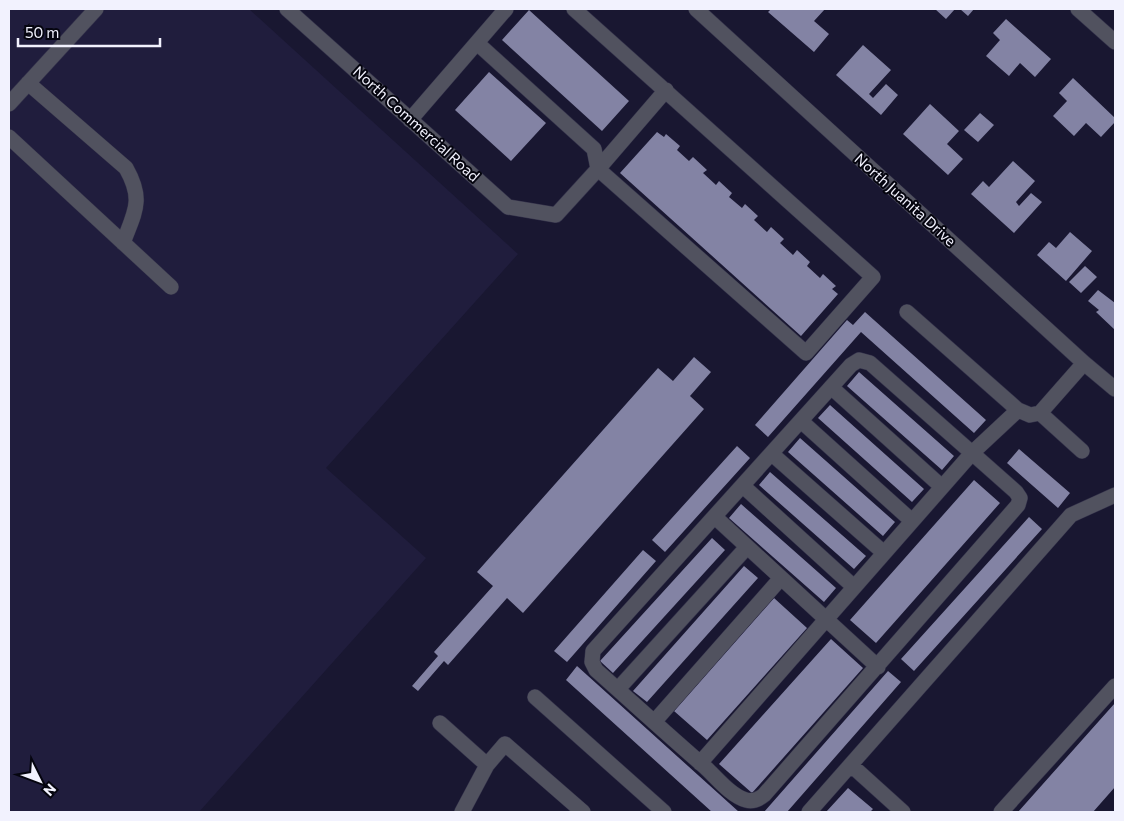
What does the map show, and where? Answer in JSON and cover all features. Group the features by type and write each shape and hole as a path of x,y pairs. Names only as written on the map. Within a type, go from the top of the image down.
{"street":[{"path":"9,104 96,9"},
{"name":"North Commercial Road","path":"287,9 508,207 556,215 598,169"},
{"path":"410,120 506,9"},
{"path":"477,43 594,150 598,169 806,353 873,277 574,9"},
{"name":"North Juanita Drive","path":"696,9 1084,363 1115,389"},
{"path":"1078,9 1115,42"},
{"path":"28,83 126,168 136,185 137,206 123,243"},
{"path":"598,169 666,90"},
{"path":"9,137 171,286"},
{"path":"907,312 1018,410 1030,414 1040,413 1084,363"},
{"path":"859,360 870,363 1016,492 1020,498 1018,505 764,795 756,800 747,800 735,794 596,670 592,662 593,651 801,421 850,365 859,360"},
{"path":"831,387 942,487"},
{"path":"700,762 972,453 1018,410"},
{"path":"1040,413 1082,451"},
{"path":"801,421 912,521"},
{"path":"772,454 884,554"},
{"path":"743,486 854,586"},
{"path":"809,812 1072,515 1115,495"},
{"path":"715,517 878,667"},
{"path":"618,689 747,546"},
{"path":"654,722 780,578"},
{"path":"1002,812 1115,686"},
{"path":"534,697 664,812"},
{"path":"440,723 487,765"},
{"path":"462,812 487,765 505,744 583,812"},
{"path":"851,765 903,812"}],"shaded area":[{"path":"9,9 249,9 518,254 326,468 426,558 199,812 9,812"}],"building":[{"path":"771,9 825,9 814,21 829,34 814,52 768,12"},
{"path":"935,9 955,9 946,19"},
{"path":"960,9 974,9 968,16"},
{"path":"529,10 629,101 602,131 502,40"},
{"path":"1006,19 1051,59 1035,77 1020,63 1009,76 986,56 1000,40 993,33"},
{"path":"863,45 891,70 869,94 873,98 886,84 898,95 881,115 836,75"},
{"path":"489,72 546,123 511,161 455,110"},
{"path":"1073,78 1115,118 1115,122 1101,137 1086,123 1074,136 1053,116 1067,101 1059,93"},
{"path":"930,104 959,131 947,144 963,159 948,175 903,134"},
{"path":"980,113 994,125 978,142 964,130"},
{"path":"657,132 664,137 666,134 680,146 677,150 689,161 693,157 707,170 703,173 716,185 719,181 732,193 729,197 742,208 745,204 758,216 754,220 767,232 771,227 784,239 780,243 793,255 797,250 810,262 807,266 820,278 823,274 836,286 832,289 838,294 801,336 620,173"},
{"path":"1013,161 1035,181 1016,202 1019,206 1031,193 1042,202 1014,233 971,194 983,181 989,187"},
{"path":"1070,232 1092,251 1066,281 1037,255 1049,242 1056,248"},
{"path":"1085,266 1097,277 1081,293 1069,282"},
{"path":"1098,290 1115,303 1115,330 1096,312 1099,310 1088,301"},
{"path":"865,312 986,420 974,433 861,332 768,437 755,425 847,320 853,325"},
{"path":"694,357 711,372 690,396 704,409 523,613 507,598 448,665 444,661 418,691 412,686 438,656 434,652 493,586 477,572 658,368 673,381"},
{"path":"859,372 954,456 942,470 847,386"},
{"path":"830,405 924,489 912,502 818,418"},
{"path":"800,438 895,522 883,536 788,452"},
{"path":"737,446 750,458 665,552 652,540"},
{"path":"1019,449 1070,493 1058,508 1007,463"},
{"path":"770,472 866,556 854,569 759,485"},
{"path":"974,480 1000,503 876,643 850,620"},
{"path":"741,504 836,588 824,602 729,518"},
{"path":"1029,517 1042,529 914,671 901,659"},
{"path":"712,538 725,550 613,673 600,661"},
{"path":"643,550 656,561 567,662 554,651"},
{"path":"744,566 758,578 647,702 633,691"},
{"path":"774,598 807,628 707,740 674,711"},
{"path":"831,639 863,668 752,793 719,764"},
{"path":"577,666 739,812 712,812 566,680"},
{"path":"888,671 901,682 787,812 764,812"},
{"path":"1115,703 1115,787 1093,812 1018,812"},
{"path":"848,788 873,809 870,812 826,812"}]}
